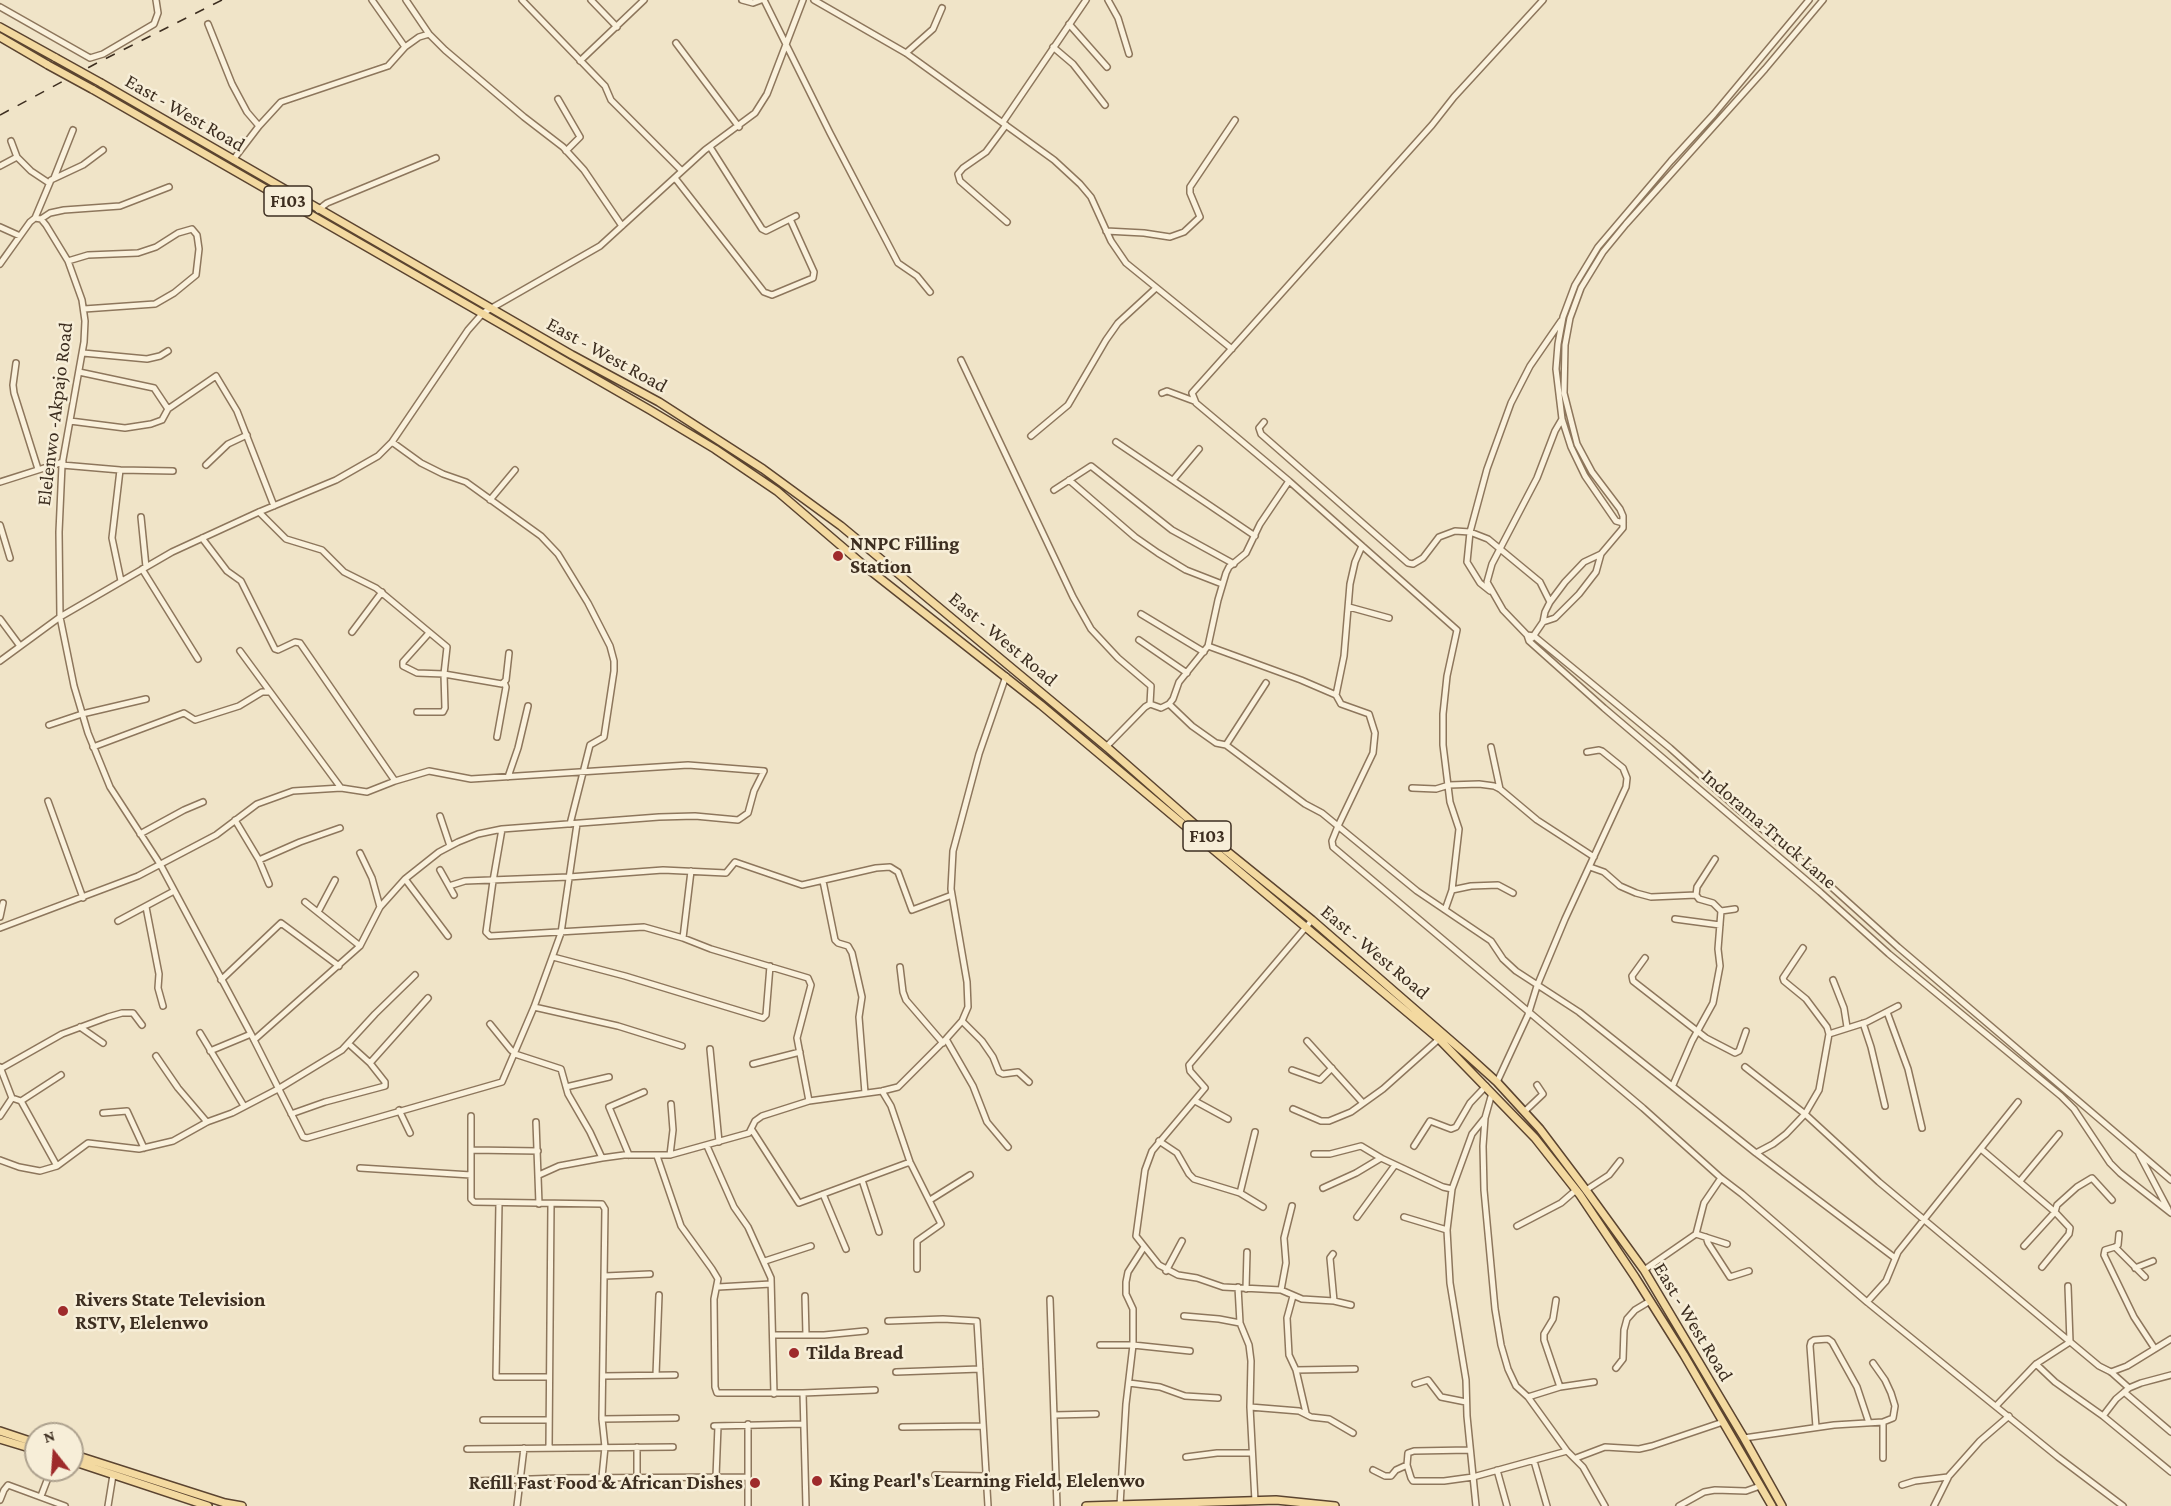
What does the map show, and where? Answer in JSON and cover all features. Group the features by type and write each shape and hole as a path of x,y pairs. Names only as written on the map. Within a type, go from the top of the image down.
{"main road":[{"name":"East - West Road","path":"0,27 572,355 659,402 780,481 841,526 1106,747 1208,836 1312,920 1497,1082 1586,1190 1644,1270 1782,1506"},
{"name":"East - West Road","path":"0,37 650,410 760,479 917,609 1006,676 1439,1039 1534,1138 1576,1190 1650,1301 1772,1506"},
{"path":"0,1431 24,1439"},
{"path":"0,1438 24,1446"},
{"path":"84,1458 225,1503 242,1506"},
{"path":"84,1465 208,1506"},
{"path":"1086,1506 1284,1500 1335,1506"}],"street":[{"path":"0,7 90,58 103,54 154,24 158,13 156,0"},
{"path":"372,0 405,47"},
{"path":"406,0 429,34 566,151 584,170 622,226"},
{"path":"522,0 604,86 611,100 682,171"},
{"path":"591,0 617,27"},
{"path":"580,61 644,0"},
{"path":"742,0 751,3 763,0 898,263 917,276 930,292"},
{"path":"0,661 60,617 144,568 202,538 354,471 378,456 392,442 468,330 483,313 600,246 710,147 748,121 762,105 803,0"},
{"path":"814,0 906,53 1054,160 1080,184 1096,208 1118,253 1126,263 1232,349"},
{"path":"1007,222 960,181 958,174 986,152 1086,0"},
{"path":"1108,0 1118,18 1129,54"},
{"path":"1194,400 1192,393 1196,388 1543,0"},
{"path":"1623,523 1616,521 1585,476 1562,419 1556,369 1563,317 1575,285 1598,247 1809,0"},
{"path":"1543,622 1555,618 1579,594 1596,572 1601,554 1620,533 1623,523 1620,509 1585,461 1569,416 1564,393 1565,345 1574,308 1586,280 1603,252 1823,0"},
{"path":"906,53 933,29 942,8"},
{"path":"208,24 232,84 247,112 259,126"},
{"path":"1069,24 1107,67"},
{"path":"233,160 281,102 388,66 405,47 419,36 429,34"},
{"path":"676,43 739,127"},
{"path":"1053,47 1073,64 1105,105"},
{"path":"558,99 580,134 579,139 566,151"},
{"path":"1106,231 1170,237 1184,232 1200,217 1190,193 1190,187 1235,120"},
{"path":"54,178 73,130"},
{"path":"11,141 17,157 31,171 49,183"},
{"path":"710,147 762,229 766,231 796,216"},
{"path":"38,219 49,183 54,178 83,165 103,150"},
{"path":"0,166 17,157"},
{"path":"318,210 327,203 436,158"},
{"path":"675,178 764,292 772,295 813,278 814,272 790,219"},
{"path":"0,264 30,222 50,213 64,210 120,206 169,187"},
{"name":"Elelenwo -Akpajo Road","path":"38,219 69,261 84,309 83,353 63,464 58,532 60,617 82,714 93,747 114,792 160,864 305,1138 399,1110"},
{"path":"0,227 20,236"},
{"path":"69,261 88,255 147,251 178,233 192,229 197,235 199,249 196,275 174,294 155,304 84,309"},
{"path":"1031,436 1068,405 1118,323 1156,288"},
{"name":"Indorama Truck Lane","path":"1563,317 1530,366 1510,403 1487,469 1470,532 1467,562 1480,583 1491,592 1503,610 1528,638 1604,708 1820,892 1889,954 2061,1096 2074,1109 2084,1127 2115,1168 2170,1213"},
{"path":"83,353 147,359 160,357 168,351"},
{"path":"961,360 1073,597 1093,631 1118,658 1151,686 1150,704"},
{"path":"16,363 12,385 38,469"},
{"path":"79,372 154,388 168,409"},
{"path":"70,421 109,427 138,428 162,420 168,409 216,376 237,411 274,506"},
{"path":"1162,393 1167,391 1194,400 1457,630 1443,714 1443,745 1451,808 1459,829 1452,890 1445,910"},
{"path":"1491,592 1488,577 1500,548 1537,478 1562,419"},
{"path":"1264,422 1259,428 1261,434 1408,563 1413,564 1423,558 1439,537 1455,531 1470,532 1488,539 1540,582 1550,602"},
{"path":"206,465 228,444 247,435"},
{"path":"392,442 421,463 466,482 514,514 550,544 588,603 610,646 614,661 604,737 591,745 583,772 573,824 569,877 561,933 504,1079 500,1083 399,1110 410,1133"},
{"path":"1116,442 1255,536"},
{"path":"1173,480 1199,449"},
{"path":"0,482 38,469 63,464 120,470 173,471"},
{"path":"1054,490 1091,466 1172,530 1234,564"},
{"path":"120,470 112,538 121,581"},
{"path":"490,500 515,470"},
{"path":"1069,480 1135,537 1158,553 1186,570 1222,584"},
{"path":"1150,704 1161,708 1169,704 1179,682 1209,646 1222,584 1229,567 1246,553 1289,481"},
{"path":"259,512 286,539 322,550 344,572 382,592 447,647 444,674 445,708 443,712 417,712"},
{"path":"141,517 144,568 198,659"},
{"path":"0,525 10,558"},
{"path":"202,538 227,571 241,581 275,650 295,642 300,643 395,781"},
{"path":"1336,695 1344,656 1350,584 1355,562 1362,546"},
{"path":"1528,638 1534,636 1543,622 1550,602 1577,568 1592,557 1601,554"},
{"path":"352,632 382,592"},
{"path":"1349,607 1389,618"},
{"path":"1141,614 1204,652"},
{"path":"0,619 20,646"},
{"path":"429,633 403,662 404,666 417,673 444,674 493,683 504,682"},
{"path":"1534,636 1670,748 1738,810 1818,875 1898,947 2171,1180"},
{"path":"1139,640 1187,673"},
{"path":"1209,646 1336,695 1341,704 1365,711 1372,717 1376,741 1373,753 1338,826 1332,841 1333,847 1529,1011 1868,1302 2058,1457 2123,1506"},
{"path":"240,651 341,788"},
{"path":"497,737 506,687 504,682 509,653"},
{"path":"539,1175 559,1166 602,1158 629,1155 670,1155 707,1146 749,1133 755,1121 762,1116 809,1101 898,1087 944,1041 962,1021 968,1007 968,991 952,895 951,872 956,836 992,712 1006,676"},
{"path":"1226,745 1266,683"},
{"path":"93,747 184,713 195,720 239,706 262,692 269,692"},
{"path":"49,725 82,714 146,699"},
{"path":"1106,747 1150,704"},
{"path":"1169,704 1200,732 1215,743 1226,745 1338,826 1417,891 1491,941 1503,959 1537,986 1579,1012 1756,1153 1895,1258"},
{"path":"508,777 528,706"},
{"path":"1491,747 1500,789"},
{"path":"1497,1082 1529,1011 1565,919 1623,796 1627,778 1623,768 1602,751 1587,752"},
{"path":"0,928 138,876 216,835 257,804 289,792 341,788 367,792 429,771 471,779 688,765 764,771 754,791 748,813 738,820 695,816 658,817 502,829 467,838 450,846 430,858 405,879 380,907 360,945 254,1040"},
{"path":"1412,788 1436,789 1449,785 1479,784 1500,789 1537,820 1594,857"},
{"path":"48,801 83,898"},
{"path":"140,834 203,802"},
{"path":"440,816 450,846"},
{"path":"235,820 259,860 269,884"},
{"path":"259,860 340,828"},
{"path":"502,829 493,881 488,935 561,933 637,927 683,938 711,949 799,975 810,981 811,985 797,1032 809,1101"},
{"path":"360,853 372,878 380,907"},
{"path":"1696,895 1697,887 1715,859"},
{"path":"449,886 465,881 663,870 726,873 735,862 799,885 890,867 898,872 912,910 952,895"},
{"path":"1590,867 1604,873 1620,886 1650,897 1696,895 1699,899 1713,903 1721,911 1718,949 1720,966 1717,989 1713,1003 1697,1031 1673,1085"},
{"path":"440,870 454,895"},
{"path":"683,938 691,871"},
{"path":"405,879 448,936"},
{"path":"318,912 335,880"},
{"path":"823,881 835,940 848,946 852,953 862,997 859,1017 865,1093"},
{"path":"1452,890 1471,886 1498,885 1513,893"},
{"path":"118,921 174,891"},
{"path":"305,902 360,945"},
{"path":"0,917 3,903"},
{"path":"146,907 159,974 158,988 163,1006"},
{"path":"1721,911 1735,909"},
{"path":"1312,920 1189,1065 1190,1071 1205,1086 1204,1090 1159,1141 1149,1156 1136,1234 1144,1247 1166,1271 1222,1287 1281,1290 1302,1299 1334,1301 1352,1305"},
{"path":"1675,920 1720,925"},
{"path":"221,980 281,923 339,966"},
{"path":"1756,1153 1786,1134 1805,1114 1819,1090 1828,1034 1827,1027 1806,999 1784,981 1786,973 1803,948"},
{"path":"553,957 625,976 763,1018 766,1015 770,966"},
{"path":"1645,958 1632,976 1633,981 1697,1031 1725,1049 1736,1053 1739,1051 1746,1031"},
{"path":"900,967 906,1000 944,1041 973,1086 987,1122 1008,1147"},
{"path":"0,1160 30,1170 48,1169 57,1166 88,1143 144,1148 173,1140 301,1077 349,1044 375,1014 415,975"},
{"path":"1833,980 1844,1008 1847,1027"},
{"path":"370,1063 428,998"},
{"path":"1828,1034 1863,1023 1898,1006"},
{"path":"534,1007 618,1026 682,1046"},
{"path":"1887,1012 1908,1068 1922,1128"},
{"path":"57,1166 21,1101 12,1098 0,1068 51,1040 80,1027 122,1013 133,1013 142,1025"},
{"path":"962,1021 988,1049 999,1072 1003,1074 1018,1072 1029,1082"},
{"path":"1863,1023 1885,1106"},
{"path":"490,1024 515,1053 561,1069 566,1087 602,1158"},
{"path":"80,1027 104,1043"},
{"path":"200,1034 244,1106"},
{"path":"210,1051 251,1034"},
{"path":"1293,1109 1316,1120 1329,1121 1351,1112 1383,1089 1439,1039"},
{"path":"1306,1041 1363,1103"},
{"path":"291,1114 325,1102 386,1086 370,1063 349,1044"},
{"path":"711,1049 720,1142"},
{"path":"753,1064 800,1052"},
{"path":"156,1056 178,1088 207,1122"},
{"path":"1745,1067 1805,1114 1879,1182 1925,1218 2070,1342 2099,1366 2111,1372 2126,1390 2171,1432"},
{"path":"1292,1070 1320,1080 1332,1068"},
{"path":"21,1101 61,1075"},
{"path":"566,1087 609,1077"},
{"path":"2043,1082 2051,1077"},
{"path":"1524,1112 1543,1094 1537,1085"},
{"path":"1414,1146 1430,1121 1451,1129 1456,1127 1470,1103 1486,1086"},
{"path":"882,1091 891,1106 910,1162 942,1224 917,1241 917,1269"},
{"path":"629,1155 609,1107 644,1092"},
{"path":"1492,1093 1485,1118 1484,1190 1495,1309 1501,1345 1508,1370 1516,1386 1528,1398 1567,1451 1576,1458 1605,1506"},
{"path":"0,1116 12,1098"},
{"path":"1195,1101 1228,1119"},
{"path":"1868,1302 1886,1281 1895,1258 2018,1102"},
{"path":"670,1155 673,1130 671,1104"},
{"path":"103,1113 128,1111 144,1148"},
{"path":"471,1116 472,1201 477,1203 604,1206 602,1477"},
{"path":"1476,1506 1466,1380 1450,1283 1447,1230 1452,1189 1472,1134 1485,1118"},
{"path":"536,1122 539,1204"},
{"path":"752,1130 798,1202 803,1203 910,1162"},
{"path":"1240,1193 1255,1132"},
{"path":"2020,1181 2059,1134"},
{"path":"1159,1141 1177,1153 1194,1179 1240,1193 1263,1207"},
{"path":"707,1146 734,1207 748,1227 765,1261 771,1284 774,1394"},
{"path":"1314,1154 1330,1154 1358,1146 1443,1187 1452,1189"},
{"path":"1981,1149 2055,1212 2070,1231 2042,1267"},
{"path":"472,1150 538,1151"},
{"path":"2137,1151 2170,1213"},
{"path":"657,1156 681,1226 718,1279 714,1299 715,1387 717,1393 774,1394 875,1390"},
{"path":"1323,1188 1356,1173 1381,1158"},
{"path":"1586,1190 1609,1175 1620,1161"},
{"path":"1357,1217 1395,1165"},
{"path":"360,1168 471,1175"},
{"path":"930,1200 970,1175"},
{"path":"1644,1270 1696,1233 1704,1203 1721,1178"},
{"path":"2024,1246 2055,1212 2057,1205 2065,1197 2092,1178 2112,1200"},
{"path":"862,1180 879,1232"},
{"path":"1517,1226 1561,1203 1576,1190"},
{"path":"823,1194 846,1249"},
{"path":"499,1203 496,1377 549,1377"},
{"path":"549,1448 551,1204"},
{"path":"1281,1290 1286,1263 1284,1238 1292,1206"},
{"path":"1404,1216 1447,1230"},
{"path":"1696,1233 1727,1244"},
{"path":"2119,1234 2118,1245 2105,1250 2103,1255 2134,1317 2155,1349"},
{"path":"1706,1237 1730,1276 1749,1271"},
{"path":"1166,1271 1182,1241"},
{"path":"765,1261 811,1246"},
{"path":"1120,1505 1126,1404 1133,1345 1133,1309 1126,1294 1125,1282 1128,1272 1144,1247"},
{"path":"2115,1248 2145,1277"},
{"path":"1246,1289 1247,1252"},
{"path":"1333,1254 1330,1258 1334,1301"},
{"path":"2135,1268 2153,1261"},
{"path":"604,1276 650,1274"},
{"path":"717,1287 771,1284"},
{"path":"2068,1286 2070,1342"},
{"path":"1238,1287 1240,1323 1249,1345 1251,1453 1255,1501"},
{"path":"656,1376 659,1295"},
{"path":"805,1296 807,1335"},
{"path":"1293,1296 1288,1311 1289,1359 1296,1370 1306,1413"},
{"path":"1050,1299 1057,1506"},
{"path":"1556,1300 1553,1319 1544,1334 1544,1340 1560,1387"},
{"path":"1616,1368 1623,1359 1624,1330 1627,1319 1635,1310 1650,1301"},
{"path":"1184,1316 1240,1323"},
{"path":"888,1321 943,1319 977,1321 988,1506"},
{"path":"773,1335 865,1331"},
{"path":"1816,1427 1810,1342 1828,1339 1832,1342 1857,1387 1869,1423"},
{"path":"2111,1372 2127,1366 2171,1339"},
{"path":"1996,1406 2036,1364 2070,1342"},
{"path":"1100,1345 1133,1345 1190,1351"},
{"path":"1744,1438 1816,1427 1883,1422 1893,1418 1895,1406 1885,1380 1873,1363"},
{"path":"2036,1364 2055,1382 2103,1416 2171,1472"},
{"path":"896,1372 980,1369"},
{"path":"1296,1370 1355,1369"},
{"path":"603,1376 675,1375"},
{"path":"2103,1416 2126,1390 2141,1383 2171,1375"},
{"path":"1415,1384 1428,1380 1441,1396 1466,1402"},
{"path":"1528,1398 1560,1387 1594,1382"},
{"path":"1129,1383 1160,1387 1185,1396 1218,1398"},
{"path":"803,1393 806,1506"},
{"path":"1250,1407 1299,1410 1311,1417 1329,1419 1353,1433"},
{"path":"1054,1415 1096,1414"},
{"path":"1934,1506 1948,1477 1980,1441 2009,1416"},
{"path":"602,1419 676,1418"},
{"path":"483,1420 549,1420"},
{"path":"1576,1458 1605,1447 1639,1449 1652,1446 1723,1422"},
{"path":"1883,1422 1883,1458"},
{"path":"748,1424 748,1506"},
{"path":"716,1477 716,1426 803,1424"},
{"path":"902,1427 983,1426"},
{"path":"637,1477 638,1447"},
{"path":"467,1449 672,1447"},
{"path":"517,1506 524,1448"},
{"path":"1470,1450 1414,1451 1408,1454 1407,1465 1411,1478 1413,1480 1444,1481 1473,1477 1567,1451"},
{"path":"1186,1457 1217,1453 1251,1453"},
{"path":"1534,1461 1546,1506"},
{"path":"1373,1470 1384,1476 1391,1476 1396,1470 1407,1465"},
{"path":"1497,1470 1507,1506"},
{"path":"108,1506 113,1475"},
{"path":"935,1475 986,1476"},
{"path":"476,1481 602,1477 747,1477"},
{"path":"1902,1485 1948,1477"},
{"path":"41,1496 46,1482"},
{"path":"0,1500 8,1485 65,1506"},
{"path":"1679,1506 1704,1492 1746,1491 1760,1486"}],"railway":[{"path":"0,115 222,0"}],"place":[{"name":"NNPC Filling Station","path":"838,556"},
{"name":"Rivers State Television RSTV, Elelenwo","path":"63,1311"},
{"name":"Tilda Bread","path":"794,1353"},
{"name":"King Pearl's Learning Field, Elelenwo","path":"817,1481"},
{"name":"Refill Fast Food & African Dishes","path":"755,1483"}]}
